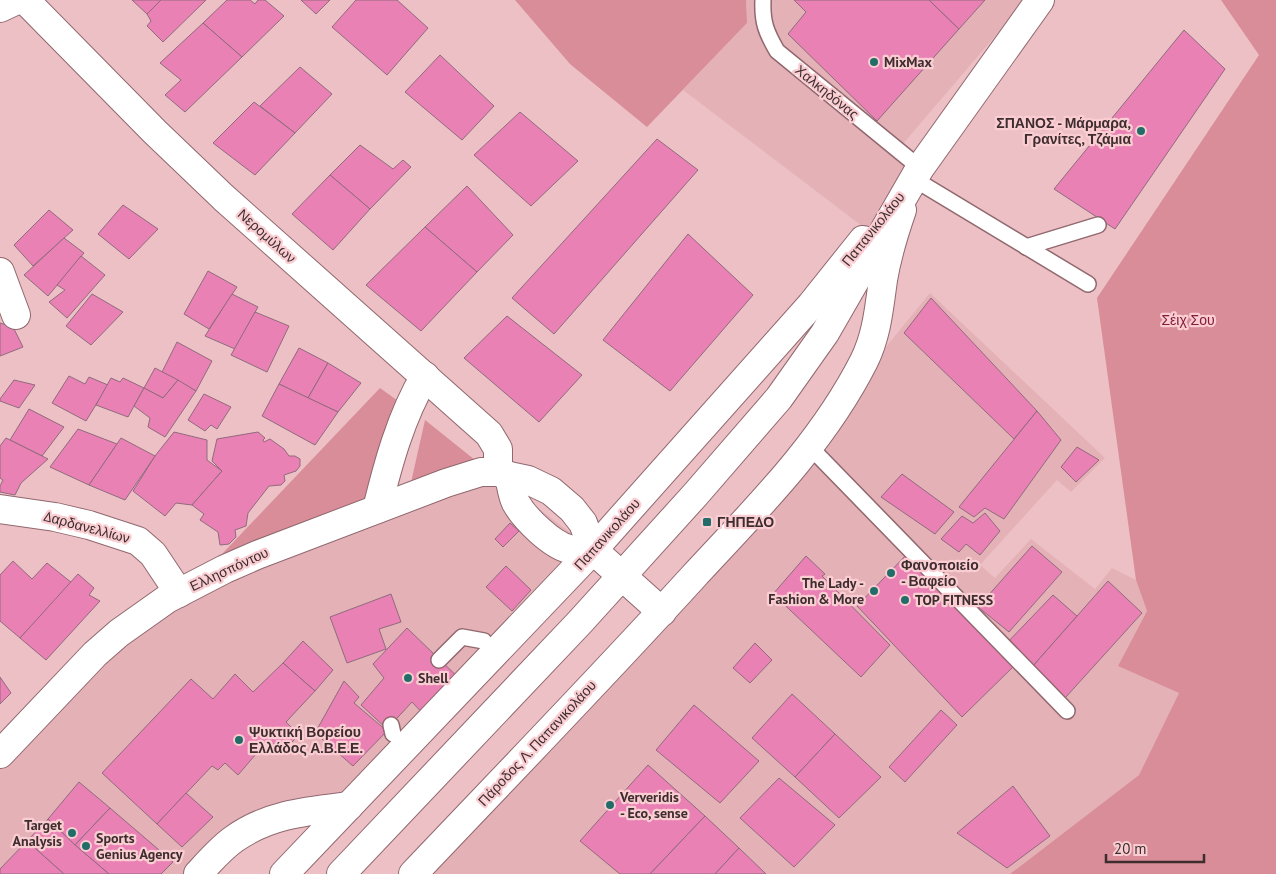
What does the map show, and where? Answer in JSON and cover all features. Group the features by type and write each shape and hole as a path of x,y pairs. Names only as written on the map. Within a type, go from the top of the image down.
{"street":[{"path":"0,8 16,0"},
{"name":"Νερομύλων","path":"24,0 134,112 224,198 461,408 492,438 498,449 503,474 516,502 526,517 542,532 564,548 571,550 593,550"},
{"name":"Παπανικολάου","path":"284,874 593,550 811,305 917,174 1040,0"},
{"name":"Παπανικολάου","path":"341,874 474,736 622,576 740,444 793,379 845,301 917,174"},
{"name":"Πάροδος Λ. Παπανικολάου","path":"413,874 662,612 769,495 810,447 838,406 864,362 871,346 876,329 888,258 917,174"},
{"path":"0,272 16,315"},
{"path":"377,509 402,425 410,403 425,376"},
{"name":"Ελλησπόντου","path":"0,754 72,677 108,642 144,614 179,592 256,555 446,483 482,472 503,474"},
{"path":"503,474 536,482 562,500 583,523 593,550 662,612"},
{"name":"Δαρδανελλίων","path":"0,509 81,523 124,535 138,541 153,554 179,592"},
{"path":"198,874 233,839 262,823 296,812 349,806"}],"lane":[{"name":"Χαλκηδόνας","path":"763,0 762,13 765,31 777,51 917,174 1026,247 1088,284"},
{"path":"1026,247 1098,225"},
{"path":"810,447 1067,711"},
{"path":"439,660 462,636 484,641"}],"shaded area":[{"path":"746,0 1026,0 896,152 910,168 866,229 683,90 747,23"},
{"path":"930,293 1105,458 1071,492 1057,480 980,565 995,578 1031,539 1095,589 1112,568 1136,580 1147,611 1118,666 1179,693 1139,775 1010,874 410,874 864,374"},
{"path":"485,468 588,546 351,800 296,808 194,874 0,874 0,741 165,592 222,554 372,507"}],"green space":[{"path":"515,0 746,0 747,23 647,127 570,64"},
{"name":"Σέιχ Σου","path":"1221,0 1276,0 1276,874 1010,874 1139,775 1179,693 1118,666 1147,611 1136,580 1097,298 1259,55"},
{"path":"380,388 405,406 372,507 222,554"},
{"path":"425,420 485,468 410,487"}],"building":[{"path":"132,0 161,0 147,14"},
{"path":"161,0 206,0 163,42 147,26 151,21 147,14"},
{"path":"227,0 250,0 255,4 258,0 265,0 284,16 242,57 203,23"},
{"path":"301,0 330,0 316,14"},
{"path":"356,0 397,0 428,28 387,75 332,27"},
{"name":"MixMax","path":"794,0 929,0 959,29 877,121 788,34 806,12"},
{"path":"929,0 985,0 959,29"},
{"path":"203,23 242,57 185,112 165,95 181,80 160,63"},
{"path":"1184,30 1225,69 1115,229 1054,189"},
{"path":"440,55 494,106 462,140 405,92"},
{"path":"300,67 332,94 295,133 260,106"},
{"path":"254,102 295,133 255,175 213,143"},
{"path":"520,112 578,161 531,206 474,155"},
{"path":"657,139 698,170 554,334 512,298"},
{"path":"360,145 393,169 403,160 411,167 370,209 330,175"},
{"path":"330,175 370,209 333,250 292,214"},
{"path":"467,186 513,235 477,272 425,227"},
{"path":"123,205 158,229 129,259 98,234"},
{"path":"49,210 73,230 33,266 14,245"},
{"path":"425,227 477,272 421,331 366,285"},
{"path":"688,234 753,295 670,391 603,340"},
{"path":"64,238 84,253 48,296 24,275"},
{"path":"81,256 105,275 67,318 49,302 65,290 57,285"},
{"path":"208,271 237,287 209,329 184,314"},
{"path":"92,294 123,312 91,345 66,326"},
{"path":"232,294 258,307 235,349 205,336"},
{"path":"931,298 1037,411 1014,439 904,333"},
{"path":"255,312 289,326 267,372 231,355"},
{"path":"507,316 582,375 539,422 464,358"},
{"path":"0,323 13,327 23,347 0,356"},
{"path":"177,342 212,361 196,391 162,372"},
{"path":"299,348 328,363 308,398 279,384"},
{"path":"328,363 361,383 338,412 308,398"},
{"path":"155,368 178,380 163,398 144,388"},
{"path":"69,376 85,384 89,377 108,385 86,421 52,403"},
{"path":"111,378 120,382 123,378 144,388 128,417 96,405"},
{"path":"14,380 35,385 19,408 0,401"},
{"path":"178,380 196,391 165,437 148,427 150,418 134,406 144,388 163,398"},
{"path":"279,384 338,412 315,445 262,416"},
{"path":"204,394 231,407 217,429 211,425 205,431 188,420"},
{"path":"29,409 64,427 42,456 10,440"},
{"path":"1037,411 1061,440 1004,519 985,508 974,517 959,507"},
{"path":"78,429 117,444 89,485 50,467"},
{"path":"174,432 207,440 207,460 222,471 192,505 176,503 165,516 133,491 155,456"},
{"path":"258,432 265,438 264,442 270,439 284,449 289,456 295,456 300,459 300,466 296,471 284,475 285,481 281,485 269,486 248,513 246,526 235,530 236,537 229,544 220,545 218,532 200,520 204,514 192,505 222,471 212,461 217,439"},
{"path":"6,438 48,459 21,483 15,495 0,492 3,480 0,478 0,446"},
{"path":"121,438 155,456 125,500 89,485"},
{"path":"1077,447 1099,460 1076,482 1061,467"},
{"path":"902,474 954,512 935,534 881,497"},
{"path":"985,513 1000,531 980,555 966,544 959,552 941,539 962,516 973,523"},
{"path":"510,523 519,531 503,547 495,539"},
{"path":"1032,546 1062,572 1009,632 978,607"},
{"path":"910,551 1015,665 962,717 857,606"},
{"path":"806,556 825,574 822,576 890,645 861,677 773,594"},
{"path":"13,561 32,579 47,563 72,583 20,638 0,621 0,575"},
{"path":"506,566 531,590 512,611 486,587"},
{"path":"78,574 94,588 89,595 100,601 46,660 20,638"},
{"path":"1108,581 1142,613 1065,698 1031,668"},
{"path":"391,594 401,622 379,629 386,649 347,663 330,617"},
{"path":"1053,595 1077,616 1031,668 1005,645"},
{"path":"407,628 464,683 428,719 412,702 387,729 361,705 384,678 373,664"},
{"path":"303,641 333,670 315,691 283,663"},
{"path":"755,643 772,660 750,683 733,668"},
{"path":"283,663 315,691 286,722 299,735 283,751 268,740 238,775 225,763 218,770 212,766 157,824 102,773 191,679 213,699 235,674 253,692"},
{"path":"0,677 11,693 0,704"},
{"path":"344,681 359,697 354,703 387,731 353,766 315,733"},
{"path":"792,694 835,734 795,777 752,738"},
{"path":"694,705 759,761 720,803 656,750"},
{"path":"941,710 957,725 905,782 889,767"},
{"path":"835,734 881,777 839,818 795,777"},
{"path":"648,765 705,816 650,874 620,874 580,841"},
{"path":"779,778 835,825 794,867 740,818"},
{"path":"79,782 110,808 75,845 48,819"},
{"path":"1013,786 1050,836 1007,868 957,833"},
{"path":"186,793 213,817 182,847 157,824"},
{"path":"110,808 173,862 161,874 109,874 75,845"},
{"path":"705,816 739,848 715,874 650,874"},
{"path":"48,819 109,874 64,874 27,841"},
{"path":"27,841 64,874 0,874 0,869"},
{"path":"739,848 766,874 715,874"}],"place":[{"name":"MixMax","path":"874,62"},
{"name":"ΣΠΑΝΟΣ - Μάρμαρα, Γρανίτες, Τζάμια","path":"1141,131"},
{"name":"ΓΗΠΕΔΟ","path":"707,522"},
{"name":"Φανοποιείο - Βαφείο","path":"891,573"},
{"name":"The Lady - Fashion & More","path":"874,591"},
{"name":"TOP FITNESS","path":"905,600"},
{"name":"Shell","path":"408,678"},
{"name":"Ψυκτική Βορείου Ελλάδος Α.Β.Ε.Ε.","path":"239,740"},
{"name":"Ververidis - Eco, sense","path":"610,805"},
{"name":"Target Analysis","path":"72,833"},
{"name":"Sports Genius Agency","path":"86,846"}]}
